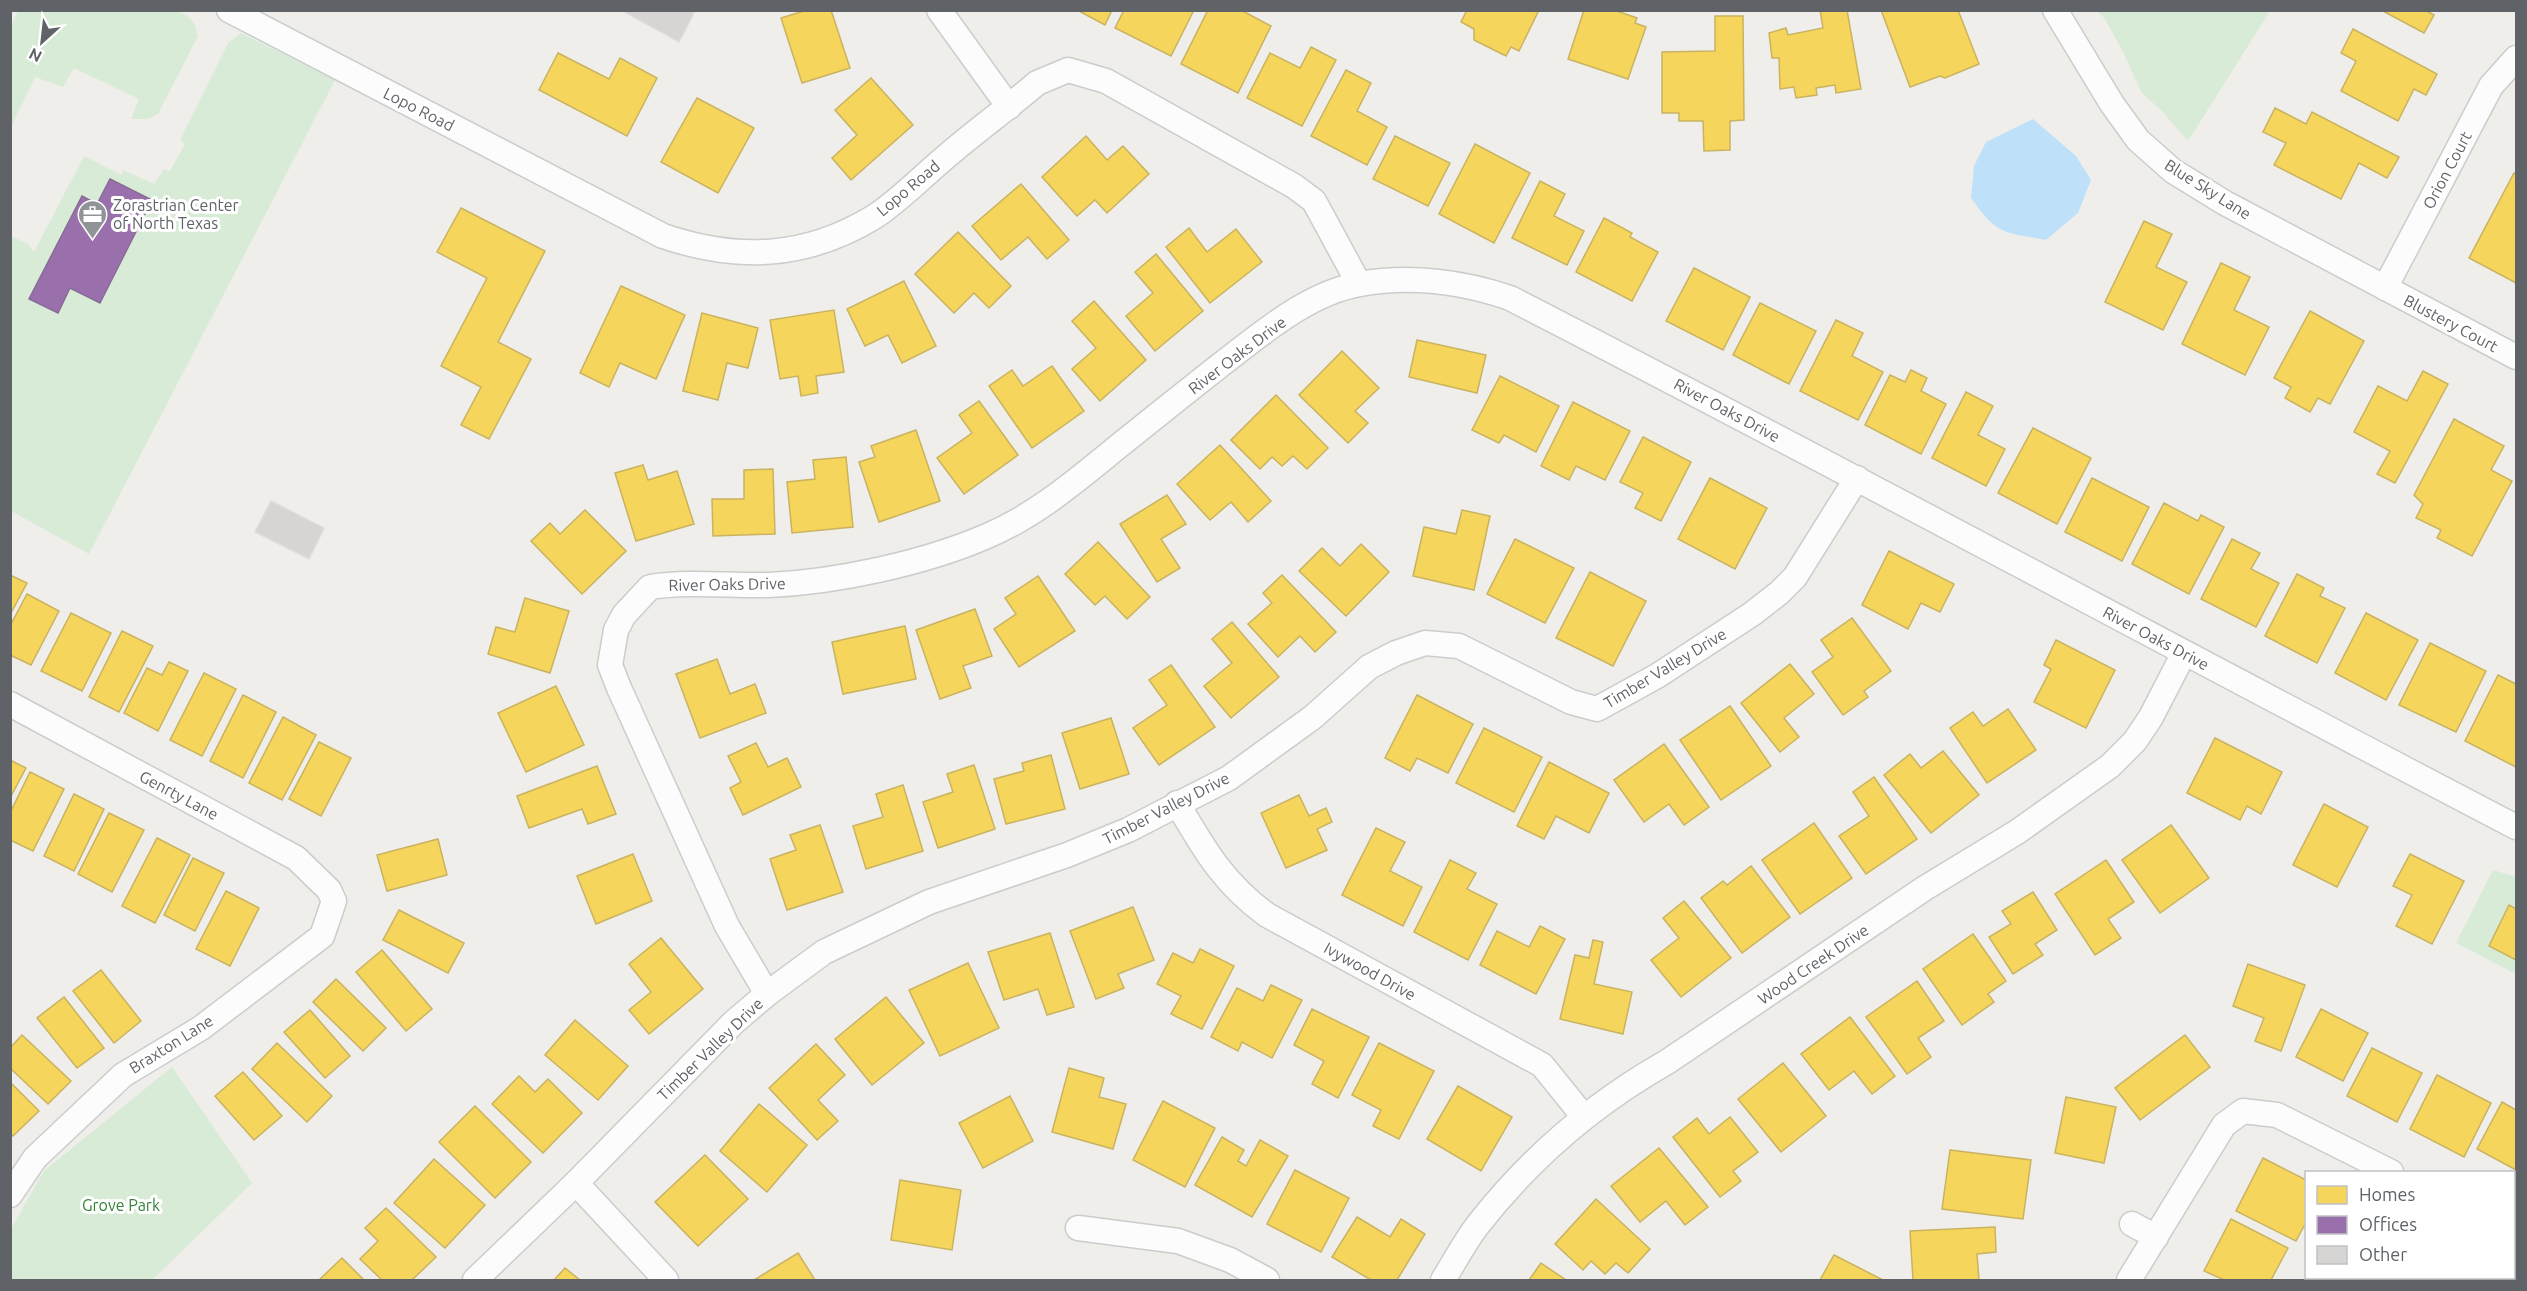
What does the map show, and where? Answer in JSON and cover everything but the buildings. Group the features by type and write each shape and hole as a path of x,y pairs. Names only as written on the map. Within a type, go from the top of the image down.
{"street":[{"name":"Lopo Road","path":"229,10 663,236 693,246 745,254 769,254 819,243 874,217 1037,84 1068,70 1106,81 1294,186 1314,201 1359,284"},
{"path":"939,10 1010,107"},
{"name":"Blue Sky Lane","path":"2055,10 2138,140 2173,171 2225,203 2385,288"},
{"name":"Orion Court","path":"2385,288 2491,86 2517,58"},
{"name":"River Oaks Drive","path":"767,994 727,926 610,665 616,630 624,615 650,586 680,583 770,585 829,578 929,558 989,535 1052,500 1272,326 1320,297 1359,284 1394,281 1450,282 1479,287 1510,298 1857,478 2184,654 2517,827"},
{"name":"Blustery Court","path":"2385,288 2517,357"},
{"name":"Timber Valley Drive","path":"475,1281 576,1183 733,1023 767,994 824,952 929,902 1067,855 1128,830 1230,778 1313,717 1369,667 1396,652 1425,643 1459,646 1572,702 1597,709 1657,676 1752,614 1779,593 1795,577 1857,478"},
{"name":"Wood Creek Drive","path":"1443,1281 1475,1228 1518,1177 1584,1117 1628,1084 1677,1055 1915,895 2018,832 2110,766 2135,741 2151,717 2184,654"},
{"name":"Genrty Lane","path":"10,704 296,858 329,890 334,901"},
{"name":"Ivywood Drive","path":"1177,803 1214,864 1244,898 1267,915 1542,1065 1584,1117"},
{"name":"Braxton Lane","path":"10,1194 35,1158 123,1075 201,1028 322,936 334,901"},
{"path":"2129,1281 2224,1125 2243,1111 2277,1115 2387,1171"},
{"path":"576,1183 666,1281"},
{"path":"2132,1224 2156,1236"},
{"path":"1078,1228 1178,1241 1230,1260 1266,1281"}],"green space":[{"path":"18,11 175,11 191,19 198,36 158,114 148,119 131,119 139,99 74,68 63,87 35,77 11,127 11,26"},
{"path":"2097,11 2270,11 2188,141 2161,110 2142,93 2105,19"},
{"path":"241,33 335,80 89,554 11,511 11,236 28,244 34,252 84,156 121,175 123,170 154,184 164,169 170,171 185,144 180,140 228,43"},
{"path":"2493,870 2516,877 2516,974 2456,943"},
{"name":"Grove Park","path":"172,1067 252,1183 152,1280 11,1280 11,1229 44,1171"}],"water":[{"path":"2033,119 2076,156 2091,180 2078,213 2046,240 2002,230 1988,219 1971,198 1974,166 1986,142"}],"place":[{"name":"Zorastrian Center of North Texas","path":"92,240"}]}
